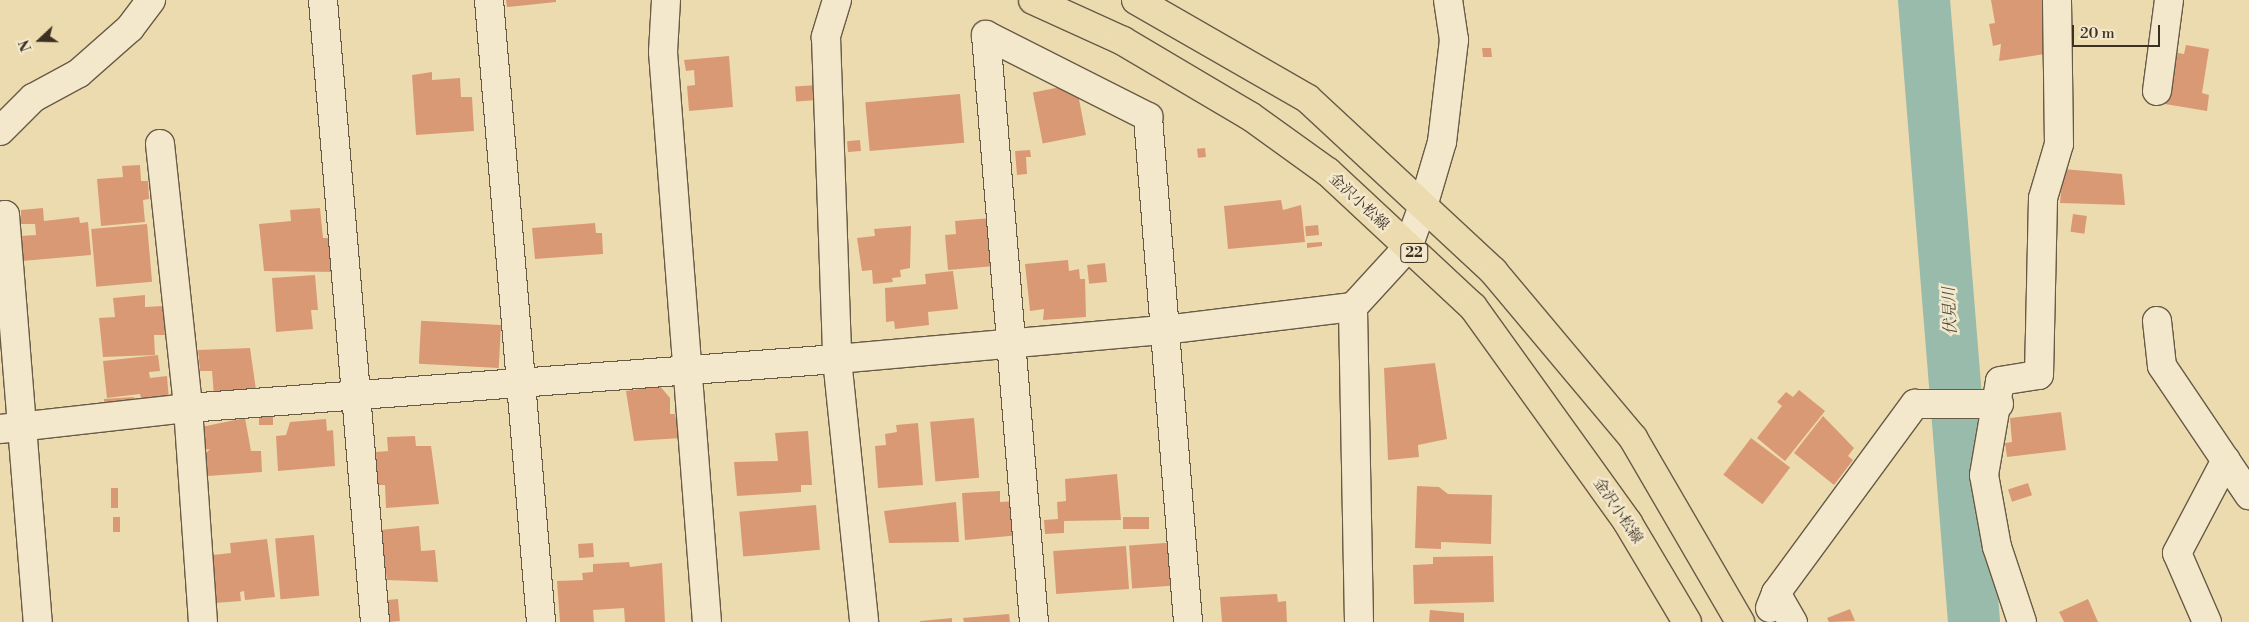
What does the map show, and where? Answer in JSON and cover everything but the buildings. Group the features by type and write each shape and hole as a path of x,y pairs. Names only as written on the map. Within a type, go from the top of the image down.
{"main road":[{"name":"金沢小松線","path":"1033,0 1122,41 1250,116 1328,172 1472,307 1628,523 1687,622"},
{"path":"1136,0 1308,99 1424,203 1493,271 1633,438 1740,622"}],"street":[{"path":"0,131 33,98 79,73 130,28 151,0"},
{"path":"323,0 375,622"},
{"path":"489,0 541,622"},
{"path":"666,0 663,52 707,622"},
{"path":"838,0 826,37 837,359 864,622"},
{"path":"10,428 188,408 687,371 1165,330 1353,307 1408,247 1424,203 1442,142 1450,77 1454,40 1448,0"},
{"path":"2022,622 1997,548 1984,475 1999,404 2000,381 2039,375 2043,198 2059,144 2057,0"},
{"path":"2157,91 2169,0"},
{"path":"1034,622 986,35 1148,117 1188,622"},
{"path":"160,144 188,408 203,622"},
{"path":"0,217 5,215 10,428 38,622"},
{"path":"1353,307 1359,622"},
{"path":"2156,321 2162,366 2249,495"},
{"path":"1793,622 1773,600 1915,404 1999,404"},
{"path":"2207,622 2177,553 2226,460"}],"waterway":[{"name":"伏見川","path":"1924,0 1974,622"}]}
